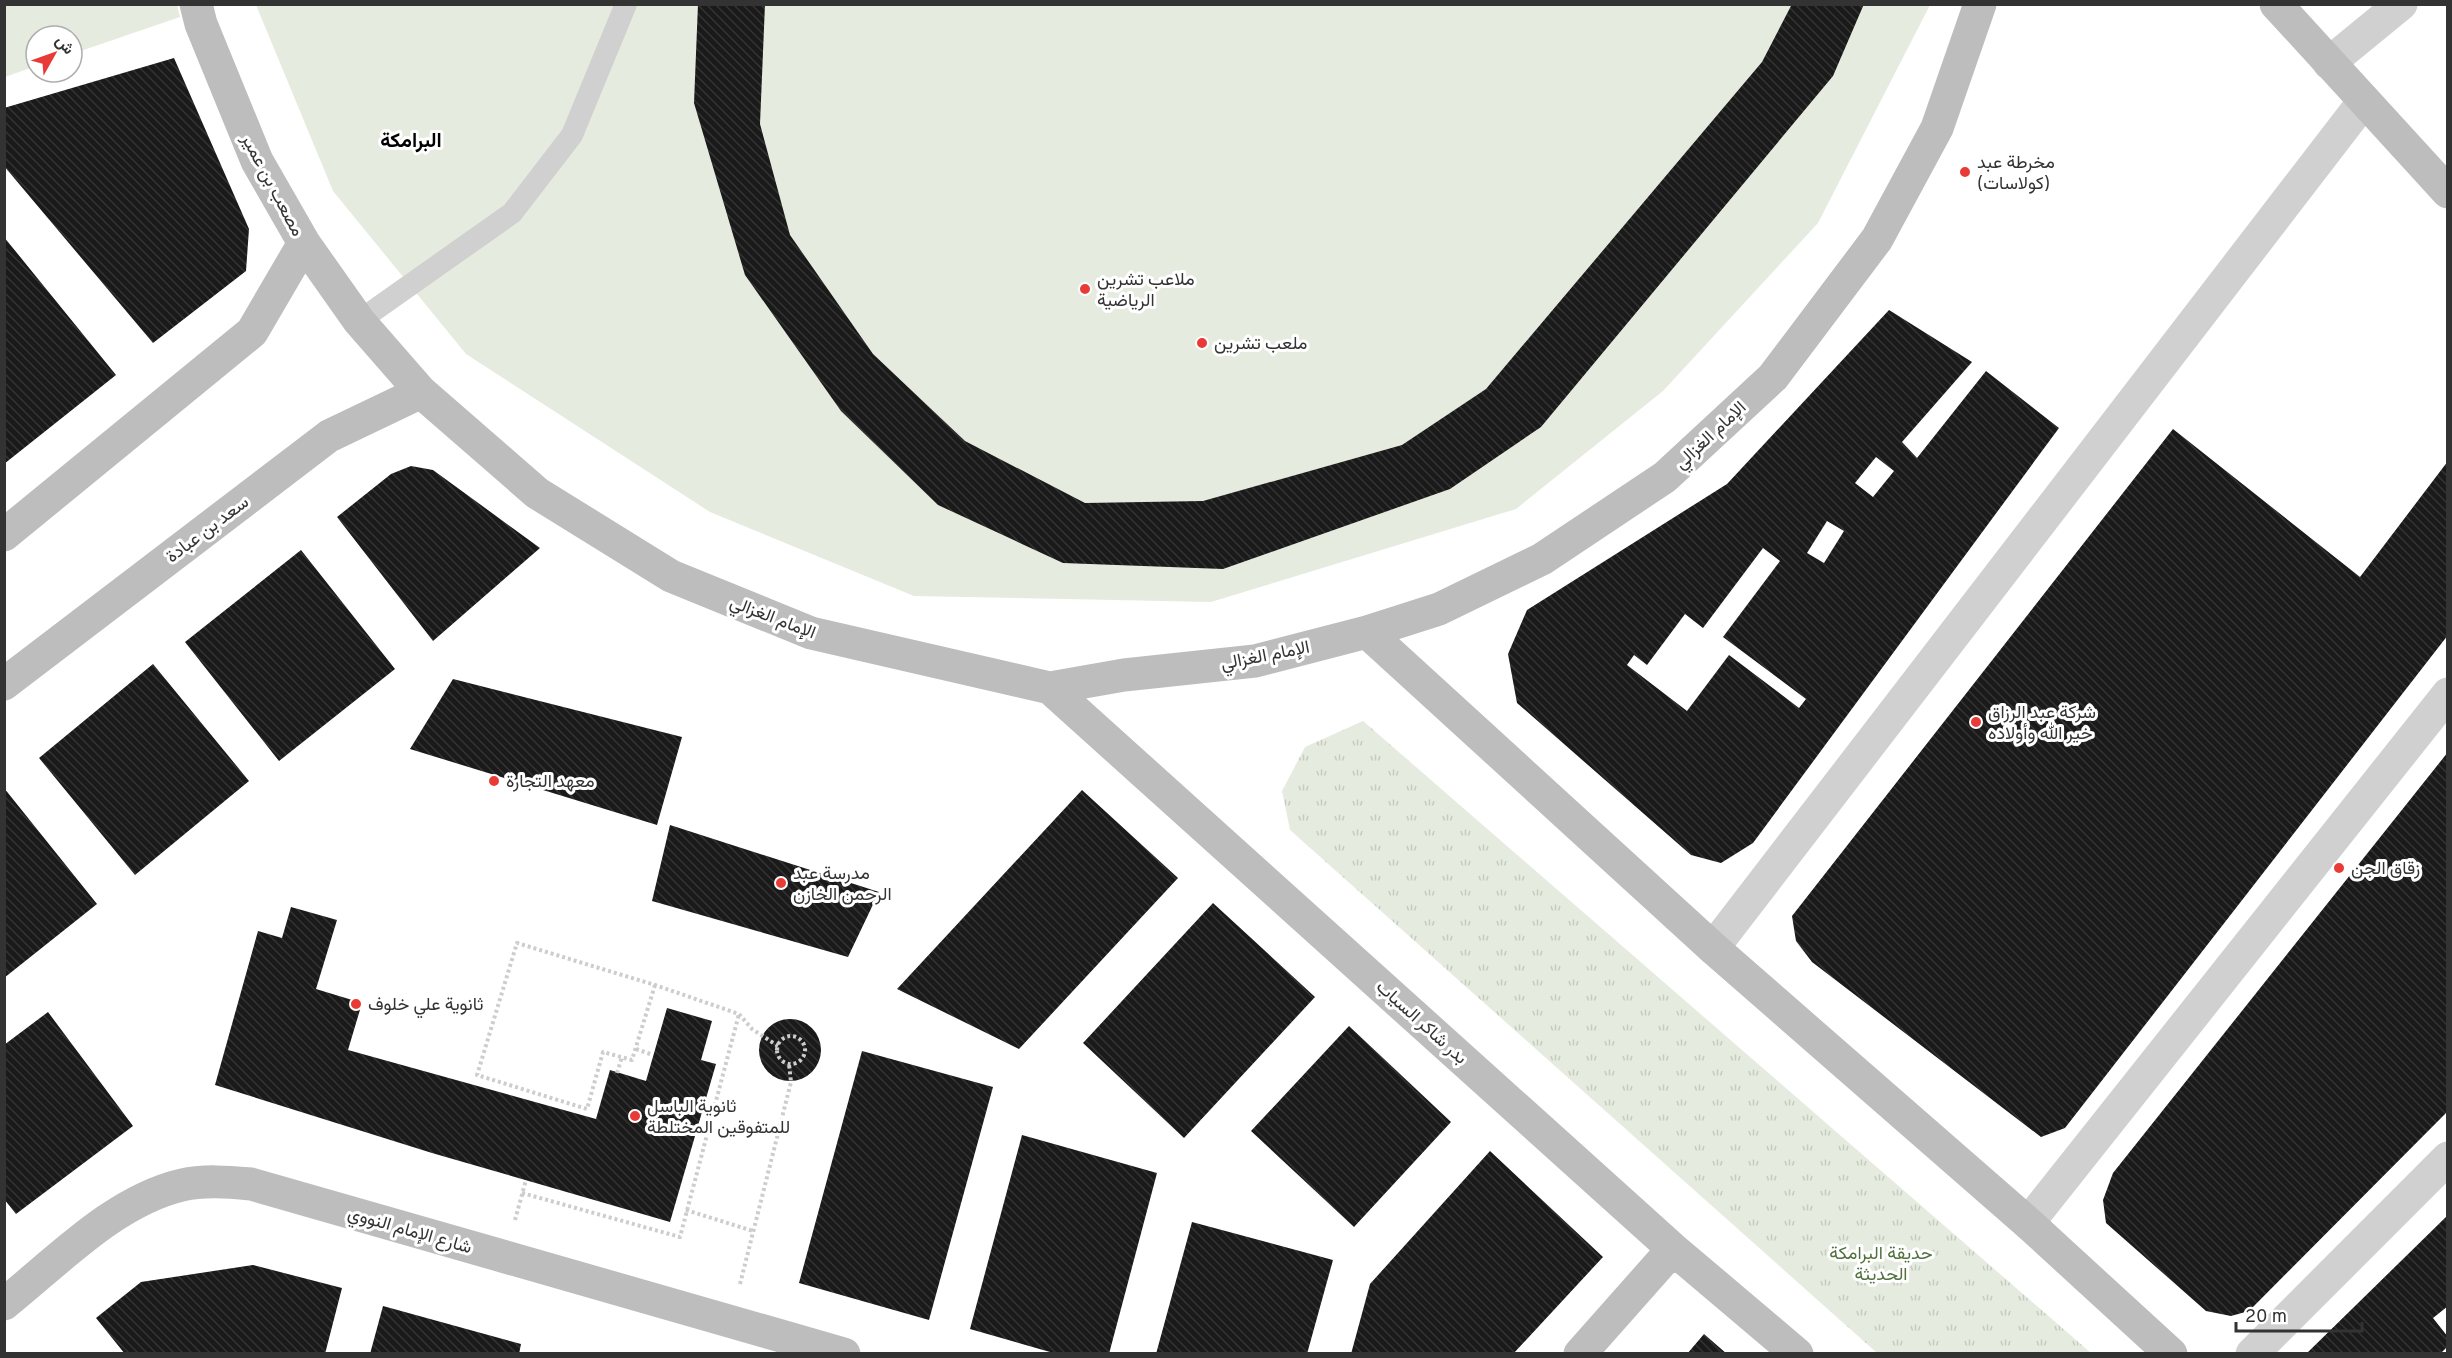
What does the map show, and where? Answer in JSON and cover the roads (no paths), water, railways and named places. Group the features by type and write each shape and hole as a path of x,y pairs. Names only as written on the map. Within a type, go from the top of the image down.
{"main road":[{"name":"مصعب بن عمير","path":"196,4 201,24 256,161 303,243 359,321"},
{"name":"الإمام الغزالي","path":"359,321 421,392 537,493 671,576 812,633 1050,687 1124,675 1255,661 1367,632 1439,609 1542,559 1665,477 1773,377 1877,239 1937,128 1980,4"},
{"path":"2276,4 2448,192"},
{"path":"4,535 252,332 303,243"},
{"name":"سعد بن عبادة","path":"4,684 328,436 421,392"},
{"path":"1367,632 1713,948 2028,1223 2172,1353"},
{"name":"بدر شاكر السياب","path":"1050,687 1673,1248 1797,1353"},
{"name":"شارع الإمام النووي","path":"4,1304 123,1209 152,1194 184,1184 218,1182 251,1184 844,1353"},
{"path":"1580,1353 1673,1248"}],"street":[{"path":"2330,63 2401,4"},
{"path":"1713,948 2364,101"},
{"path":"2028,1223 2448,694"},
{"path":"2252,1353 2448,1158"}],"lane":[{"path":"359,321 512,213 572,135 626,4"}],"place":[{"name":"مخرطة عبد (كولاسات)","path":"1965,172"},
{"name":"ملاعب تشرين الرياضية","path":"1085,289"},
{"name":"ملعب تشرين","path":"1202,343"},
{"name":"شركة عبد الرزاق خير الله وأولاده","path":"1976,722"},
{"name":"معهد التجارة","path":"494,781"},
{"name":"زقاق الجن","path":"2339,868"},
{"name":"مدرسة عبد الرحمن الخازن","path":"781,883"},
{"name":"ثانوية علي خلوف","path":"356,1004"},
{"name":"ثانوية الباسل للمتفوقين المختلطة","path":"635,1116"}],"district":[{"name":"البرامكة","path":"411,140"}],"park label":[{"name":"حديقة البرامكة الحديثة","path":"1881,1263"}]}
